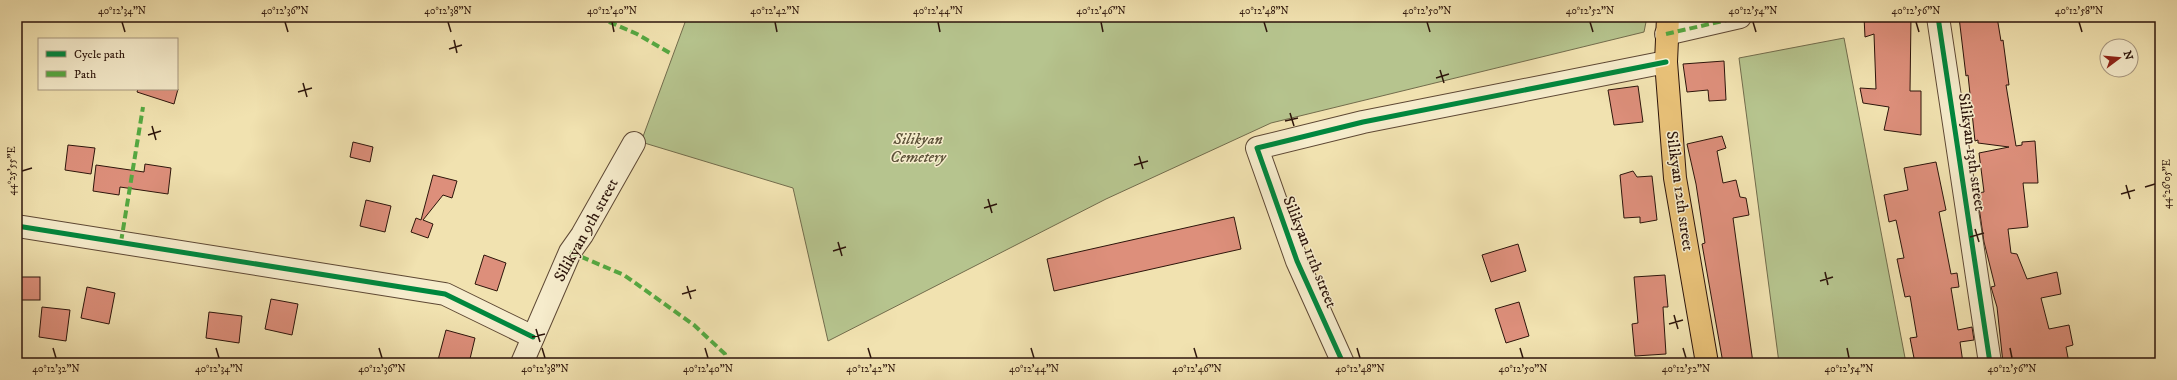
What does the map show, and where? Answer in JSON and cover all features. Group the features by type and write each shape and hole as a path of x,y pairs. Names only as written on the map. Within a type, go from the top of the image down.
{"main road":[{"name":"Silikyan 12th street","path":"1666,25 1666,62 1675,178 1707,363"}],"street":[{"path":"1666,25 1740,17"},
{"name":"Silikyan 13th street","path":"1938,17 1990,363"},
{"name":"Silikyan 11th street","path":"1343,363 1297,261 1257,148 1362,122 1666,62"},
{"name":"Silikyan 9th street","path":"522,363 570,252 582,235 634,143"},
{"path":"17,226 445,294 533,337"}],"green space":[{"name":"Silikyan Cemetery","path":"687,17 1647,17 1644,32 1271,123 1106,199 828,341 793,188 641,142"},
{"path":"1844,38 1906,363 1779,363 1739,58"}],"building":[{"path":"1864,17 1911,17 1910,91 1921,91 1921,135 1884,130 1889,107 1863,103 1860,88 1876,89 1874,34 1865,37"},
{"path":"1959,17 1997,17 2001,41 2003,40 2009,85 2006,85 2016,146 2022,145 2022,142 2035,141 2038,183 2023,183 2028,227 2008,229 2011,253 2017,254 2027,279 2057,272 2061,294 2041,298 2049,329 2069,325 2073,345 2066,347 2069,363 2003,363 1997,307 1991,287 1995,286 1984,242 1977,193 1984,192 1979,153 2009,147 1978,143 1978,140 1975,141 1968,75 1966,76"},
{"path":"1724,61 1726,100 1709,101 1708,90 1687,92 1683,64"},
{"path":"1638,86 1643,122 1614,125 1608,90"},
{"path":"138,90 178,90 174,104 137,92"},
{"path":"1722,136 1726,148 1717,151 1723,183 1736,180 1740,197 1746,198 1749,215 1733,218 1753,363 1723,363 1702,244 1705,243 1696,184 1687,144"},
{"path":"353,142 373,147 370,162 350,157"},
{"path":"68,145 95,148 91,174 65,170"},
{"path":"1936,162 1946,210 1939,212 1951,274 1957,273 1959,287 1951,288 1958,330 1972,327 1974,340 1960,342 1963,363 1915,363 1910,338 1917,337 1910,296 1905,297 1897,259 1904,258 1896,220 1889,222 1884,195 1908,190 1904,168"},
{"path":"145,164 171,168 168,194 120,187 119,195 93,191 96,165 144,172"},
{"path":"1633,171 1637,177 1652,176 1657,220 1640,223 1640,217 1624,218 1620,175"},
{"path":"433,175 457,181 452,198 443,195 423,220 433,224 428,238 411,232 416,218 421,220"},
{"path":"366,200 391,206 385,232 360,226"},
{"path":"1234,217 1241,249 1054,291 1047,259"},
{"path":"1518,244 1526,271 1491,282 1482,255"},
{"path":"484,255 506,263 497,291 475,284"},
{"path":"1665,275 1668,307 1663,307 1666,354 1635,356 1632,324 1638,323 1634,277"},
{"path":"17,277 40,277 40,300 17,300"},
{"path":"87,287 115,293 109,324 81,318"},
{"path":"271,299 298,304 292,335 265,329"},
{"path":"1519,302 1529,336 1506,343 1495,309"},
{"path":"42,307 70,310 66,341 39,337"},
{"path":"209,312 242,316 239,343 206,338"},
{"path":"446,330 475,338 469,363 449,363 438,360"}],"marked path":[{"path":"598,17 637,34 670,53"},
{"path":"1666,34 1740,17"},
{"path":"121,242 143,107"},
{"path":"570,252 624,275 694,325 725,354 728,363"}],"cycle path":[{"path":"1938,17 1990,363"},
{"path":"1343,363 1297,261 1257,148 1363,122 1666,62"},
{"path":"17,226 445,294 533,337"}]}
